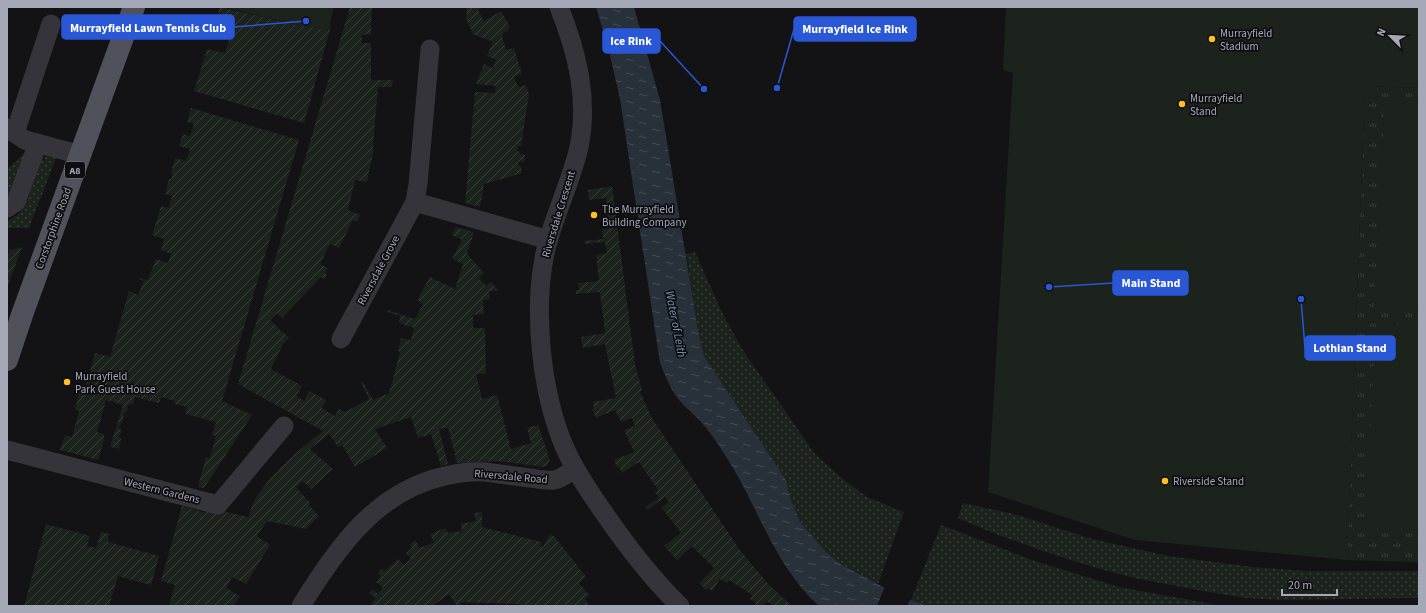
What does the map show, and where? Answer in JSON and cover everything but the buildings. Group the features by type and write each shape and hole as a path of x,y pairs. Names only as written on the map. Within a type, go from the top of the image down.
{"main road":[{"name":"Corstorphine Road","path":"7,360 134,7"}],"street":[{"name":"Riversdale Crescent","path":"559,7 574,46 578,64 583,112 579,148 543,263 540,318 546,380 553,412 564,446 575,468"},
{"path":"53,32 39,52 35,92 11,130 26,140 81,155"},
{"name":"Riversdale Grove","path":"342,339 415,202 418,184 430,49"},
{"path":"7,208 16,202 38,143"},
{"path":"415,202 549,240"},
{"name":"Western Gardens","path":"7,450 218,504 284,426"},
{"path":"575,468 628,548 662,589 680,606"},
{"name":"Riversdale Road","path":"301,606 314,584 342,544 365,520 386,502 408,489 434,479 460,473 483,472 551,480 557,479 575,468"}],"green space":[{"path":"220,7 293,24 330,30 304,123 194,91 207,49 225,53 231,34 213,28"},
{"path":"228,7 334,7 330,30 293,24"},
{"path":"350,7 372,7 371,34 362,35 362,43 371,43 371,80 393,80 392,87 378,87 374,148 367,182 355,180 348,210 360,215 357,222 353,220 339,248 330,244 320,264 328,268 325,273 327,275 324,279 321,277 282,318 277,313 270,320 289,338 283,344 271,369 302,386 296,396 304,401 309,391 326,400 322,408 335,416 339,409 345,412 369,399 361,383 363,382 373,400 389,393 400,352 398,351 401,338 411,340 414,328 399,323 400,316 387,312 388,310 415,319 423,304 417,300 430,277 455,289 463,264 452,259 462,240 452,235 456,227 474,232 467,254 484,273 479,278 486,286 491,282 499,291 489,291 490,299 483,300 484,314 473,315 473,328 485,328 486,374 476,374 482,399 497,395 511,449 531,443 527,428 538,425 550,460 544,467 498,461 457,463 448,428 439,429 448,464 441,466 431,434 418,438 411,417 375,429 387,448 355,467 342,445 338,447 329,434 310,449 333,469 311,489 303,481 296,487 319,516 306,529 267,521 257,536 270,545 246,584 232,577 226,588 240,596 234,606 169,606 175,585 161,581 182,506 206,513 208,508 249,517 252,506 258,494 268,482 291,458 323,431 238,384"},
{"path":"467,7 482,7 478,10 484,21 501,11 510,27 508,28 509,31 504,32 502,36 506,50 514,48 522,74 514,76 517,85 520,87 526,85 529,94 521,146 518,146 517,151 520,152 520,154 525,155 524,162 519,161 518,164 521,166 522,173 484,184 480,207 465,203 475,92 495,93 496,86 476,84 484,64 493,68 496,60 487,56 493,42 473,34 466,19"},
{"path":"1006,7 1419,7 1419,88 1365,86 1347,560 1135,540 988,492 1013,73 1003,70"},
{"path":"1365,86 1419,88 1419,562 1347,560"},
{"path":"1385,101 1419,103 1419,311 1374,309"},
{"path":"191,108 299,140 222,401 252,415 204,488 198,487 206,457 210,458 216,436 212,435 216,422 185,414 187,407 175,404 175,401 161,397 159,403 135,397 133,404 128,405 127,411 124,413 123,420 119,428 122,431 119,437 121,439 119,449 110,447 123,405 106,400 97,432 104,434 104,440 98,460 60,450 65,435 72,437 79,411 75,409 80,389 85,390 95,353 110,357 129,291 138,295 144,281 134,277 148,280 156,259 168,263 171,254 161,250 164,239 152,235 161,206 169,208 172,196 165,194 169,179 171,179 173,174 171,173 175,158 186,161 190,149 179,146 183,134 190,136 194,124 187,122"},
{"path":"29,149 22,173 7,198 7,169"},
{"path":"48,155 57,156 29,228 7,228 7,221 17,215 24,208 36,171 41,162"},
{"path":"612,186 635,365 642,390 640,392 652,418 739,549 769,585 792,606 774,606 767,601 763,606 755,606 756,603 750,599 752,595 729,580 727,583 720,579 712,591 708,588 706,590 699,583 714,568 692,546 677,560 664,546 681,533 662,508 669,502 665,497 647,510 645,507 659,498 655,492 658,490 639,462 622,473 619,467 617,468 614,460 634,452 624,430 635,426 632,418 621,422 615,410 596,418 592,409 594,408 593,402 616,398 605,344 583,348 581,337 605,333 600,292 576,294 576,290 579,290 578,283 599,281 596,255 607,253 605,242 585,244 584,241 603,239 602,229 609,228 606,198 589,200 588,190"},
{"path":"22,247 7,288 7,256 10,250"},
{"path":"695,252 722,312 742,349 815,454 843,479 867,497 904,512 878,584 842,565 826,552 800,522 790,497 786,480 704,356 698,330 686,254"},
{"path":"1376,323 1419,325 1419,533 1365,531"},
{"path":"963,503 1018,515 1092,539 1168,556 1253,567 1306,571 1419,571 1419,598 1282,600 1245,598 1134,578 1040,550 993,533 958,518"},
{"path":"482,512 482,527 541,542 540,546 543,547 550,534 555,537 586,577 579,583 589,595 585,599 590,606 520,606 520,604 461,602 460,606 457,606 449,594 432,606 370,606 376,598 369,593 372,589 378,594 383,587 376,582 381,576 378,573 381,569 385,571 398,559 404,565 411,559 406,553 412,548 410,545 415,540 420,548 434,542 430,534 445,528 448,533 462,531 461,524 476,521 474,513"},
{"path":"46,524 90,536 87,546 96,548 101,532 109,534 108,542 159,556 151,585 118,576 109,606 24,606"},
{"path":"941,525 1035,561 1119,587 1223,606 929,606 911,600"}],"water":[{"name":"Water of Leith","path":"596,7 634,7 660,100 698,330 704,356 786,480 790,497 800,522 826,552 842,565 885,588 911,600 929,606 819,606 803,590 789,572 766,532 735,471 718,444 701,422 679,400 671,388 660,363 620,99 609,51"}],"pier":[{"path":"885,586 911,598 907,606 877,606"}],"place":[{"name":"Murrayfield Lawn Tennis Club","path":"306,21"},
{"name":"Murrayfield Stadium","path":"1212,39"},
{"name":"Murrayfield Ice Rink","path":"777,88"},
{"name":"Ice Rink","path":"704,89"},
{"name":"Murrayfield Stand","path":"1182,104"},
{"name":"The Murrayfield Building Company","path":"594,215"},
{"name":"Main Stand","path":"1049,287"},
{"name":"Lothian Stand","path":"1301,299"},
{"name":"Murrayfield Park Guest House","path":"67,382"},
{"name":"Riverside Stand","path":"1165,481"}]}
